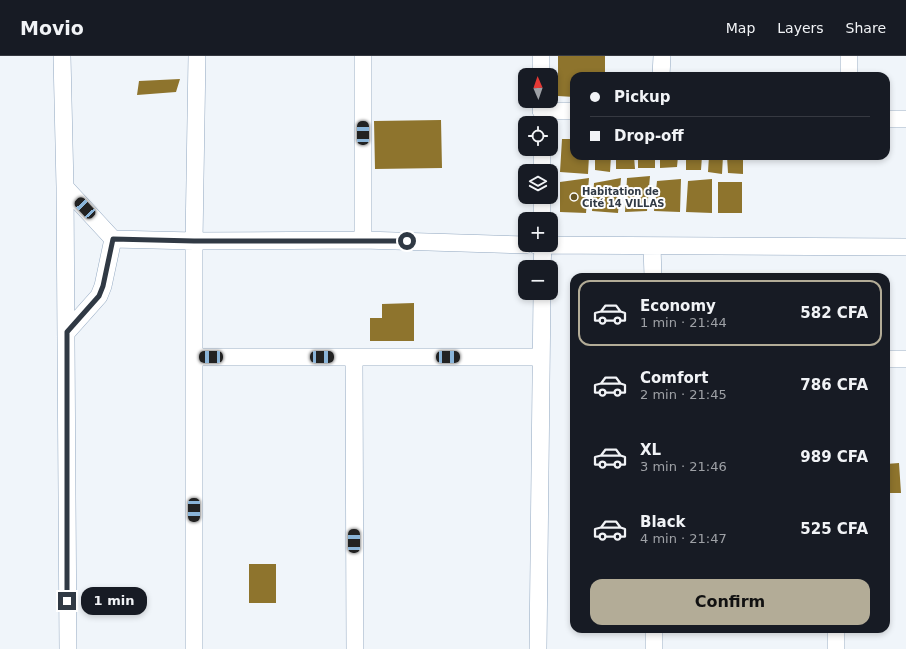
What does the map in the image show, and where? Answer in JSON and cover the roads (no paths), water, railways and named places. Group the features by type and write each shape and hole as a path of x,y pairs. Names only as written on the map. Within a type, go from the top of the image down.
{"street":[{"path":"62,56 67,332 68,649"},
{"path":"194,649 194,241 196,56"},
{"path":"363,56 363,240"},
{"path":"541,56 541,68"},
{"path":"661,72 662,56"},
{"path":"849,56 849,72"},
{"path":"541,112 570,111"},
{"path":"890,119 906,119"},
{"path":"65,187 113,239 194,241 363,240 518,245"},
{"path":"67,332 99,296 103,286 113,239"},
{"path":"558,245 906,247"},
{"path":"652,246 653,273"},
{"path":"538,649 542,300"},
{"path":"195,357 542,357"},
{"path":"354,357 355,649"},
{"path":"890,359 906,359"},
{"path":"654,633 654,649"},
{"path":"836,633 836,649"}],"place":[{"name":"Habitation de Cité 14 VILLAS","path":"574,197"}]}
